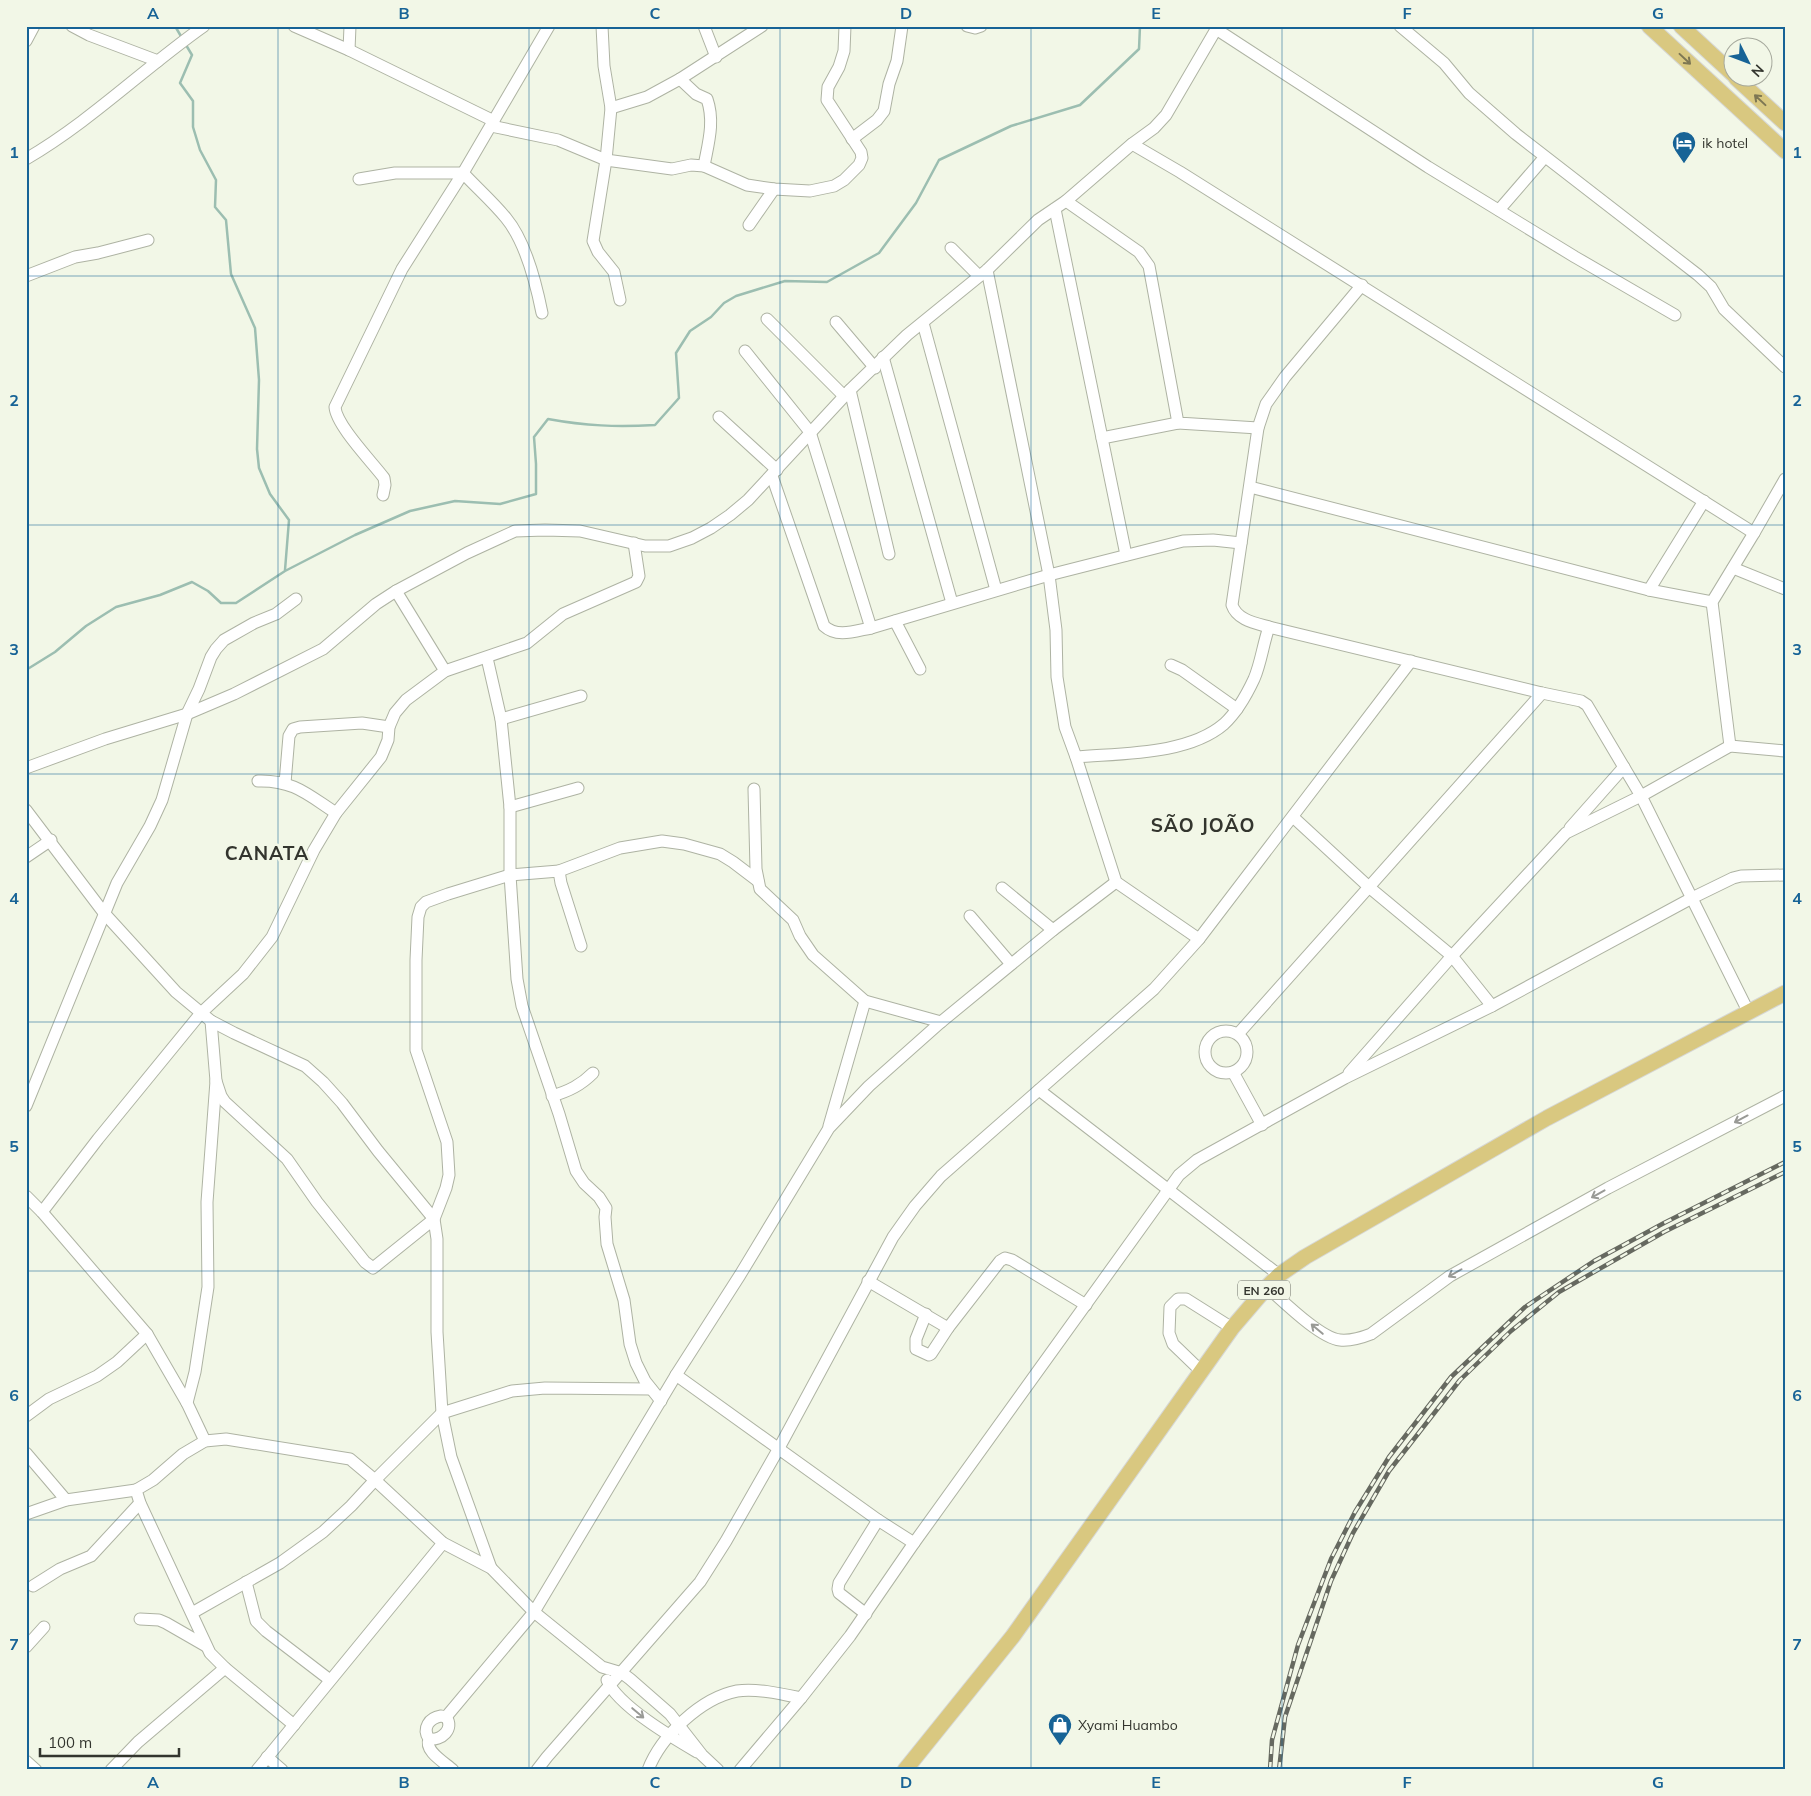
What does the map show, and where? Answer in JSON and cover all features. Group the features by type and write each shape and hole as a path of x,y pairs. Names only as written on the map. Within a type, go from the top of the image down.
{"main road":[{"path":"1649,26 1785,151"},
{"path":"1682,26 1724,66"},
{"path":"1748,88 1785,123"},
{"name":"EN 260","path":"905,1770 1013,1636 1232,1328 1279,1275 1305,1257 1548,1118 1785,993"}],"street":[{"path":"26,41 34,26"},
{"path":"72,26 89,35 158,61"},
{"path":"26,159 82,123 171,49 204,26"},
{"path":"294,26 349,50 492,123 558,140 606,160 672,169 691,165 704,166 746,185 810,191 834,186 844,180 859,165 862,158 861,152 827,100 826,93 839,67 844,51 846,26"},
{"path":"349,50 350,26"},
{"path":"383,495 384,478 335,413 335,407 402,269 463,173 549,26"},
{"path":"602,26 604,66 611,108 606,160 593,241 598,252 614,272 620,300"},
{"path":"704,26 716,57"},
{"path":"611,108 646,96 680,79 762,26"},
{"path":"852,139 877,120 884,111 889,84 897,61 902,26"},
{"path":"968,26 975,28 981,26"},
{"path":"1400,26 1449,68 1469,93 1544,158 1698,275 1711,288 1724,309 1785,367"},
{"path":"26,768 105,739 187,714 313,655 324,649 376,604 396,591 467,553 515,531 580,530 645,546 669,546 692,538 730,515 775,473 810,432 847,393 875,368 883,357 983,273 1038,220 1066,202 1132,144 1154,128 1166,115 1217,28 1428,167 1674,315"},
{"path":"680,79 696,94 707,99 709,104 712,115 711,129 704,166"},
{"path":"1132,144 1362,285 1754,533"},
{"path":"1499,210 1544,158"},
{"path":"359,179 395,173 463,173 507,220 517,236 538,290 542,312"},
{"path":"749,225 774,189"},
{"path":"1066,202 1139,252 1149,266 1178,423"},
{"path":"1055,209 1126,555"},
{"path":"26,276 75,257 148,240"},
{"path":"951,248 983,273 1049,574 1056,630 1057,677 1065,727 1116,882 1198,939"},
{"path":"1362,285 1284,378 1266,404 1258,428 1232,606 1234,612 1241,618 1269,627 1581,701 1588,705 1640,796 1748,1011"},
{"path":"767,319 847,393 889,554"},
{"path":"836,322 875,368"},
{"path":"923,323 996,590"},
{"path":"745,351 810,432 871,628"},
{"path":"883,357 952,603"},
{"path":"719,417 775,473 824,626 841,634 871,628 1049,574 1183,541 1213,540 1241,543"},
{"path":"1102,438 1178,423 1258,428"},
{"path":"1730,746 1712,602 1785,479"},
{"path":"1250,487 1649,590 1712,602"},
{"path":"1649,590 1704,501"},
{"path":"42,1212 98,1139 201,1013 242,974 272,936 314,850 336,813 381,756 388,740 389,727 395,713 406,700 445,671 526,643 563,614 617,592 636,582 639,576 634,543"},
{"path":"1733,568 1785,589"},
{"path":"396,591 445,671"},
{"path":"26,1106 117,883 150,826 162,800 187,714 216,649 224,640 238,631 276,614 296,599"},
{"path":"895,621 920,669"},
{"path":"1076,757 1177,746 1204,736 1224,724 1237,709 1254,678 1269,627"},
{"path":"487,658 501,719 510,806 510,876 517,979 522,1006 576,1171 606,1208 607,1244 624,1300 630,1344 636,1363 651,1389 661,1401"},
{"path":"538,1770 547,1757 700,1582 726,1541 779,1448 893,1237 915,1206 934,1183 1154,989 1198,939 1411,661"},
{"path":"1171,665 1182,670 1237,709"},
{"path":"1238,1034 1542,693"},
{"path":"501,719 581,696"},
{"path":"285,783 290,736 293,730 300,727 362,723 389,727"},
{"path":"1566,833 1640,796 1730,746 1785,751"},
{"path":"1345,1078 1452,956 1566,833 1624,767"},
{"path":"258,782 285,783 294,786 336,813"},
{"path":"510,806 578,788"},
{"path":"754,789 758,882 760,889 793,920 800,936 812,954 865,1001 941,1022"},
{"path":"26,810 51,840 104,913 176,992 211,1021 234,1034 305,1066 342,1103 378,1151 434,1219"},
{"path":"1293,817 1370,888 1452,956 1492,1006"},
{"path":"26,856 51,840"},
{"path":"490,1568 451,1457 442,1413 437,1332 437,1240 434,1219 446,1188 449,1175 449,1157 447,1142 416,1050 416,960 418,918 421,907 426,902 448,894 510,876 558,871 620,848 662,840 720,854 758,882"},
{"path":"558,871 581,946"},
{"path":"740,1770 801,1698 866,1614 914,1543 1179,1175 1197,1160 1345,1078 1492,1006 1692,898 1741,876 1785,875"},
{"path":"453,1770 430,1749 427,1743 429,1739 426,1734 427,1725 437,1717 446,1718 534,1612 676,1375 740,1275 829,1128 869,1086 941,1022 1052,930 1116,882"},
{"path":"1002,888 1052,930"},
{"path":"970,916 1011,964"},
{"path":"829,1128 865,1001"},
{"path":"187,1403 208,1287 207,1202 216,1081 211,1021"},
{"path":"1231,1031 1238,1034 1244,1040 1247,1048 1246,1058 1243,1064 1233,1072 1226,1073 1213,1069 1206,1058 1206,1046 1217,1032 1231,1031"},
{"path":"1233,1072 1262,1125"},
{"path":"552,1096 571,1090 593,1073"},
{"path":"216,1081 225,1102 287,1159 317,1202 365,1262 372,1268 434,1219"},
{"path":"1039,1090 1279,1275"},
{"path":"1267,1287 1326,1336 1340,1340 1358,1339 1371,1334 1450,1276 1608,1188 1785,1096"},
{"path":"26,1196 147,1334 187,1403 205,1441"},
{"path":"926,1314 916,1339 916,1349 929,1356 948,1328 1000,1261 1005,1258 1012,1260 1086,1305"},
{"path":"868,1281 948,1328"},
{"path":"1201,1371 1172,1344 1169,1333 1170,1307 1178,1299 1186,1299 1232,1328"},
{"path":"26,1416 49,1399 97,1376 117,1362 147,1334"},
{"path":"676,1375 878,1520 914,1543"},
{"path":"175,1628 246,1582 280,1563 324,1532 442,1413 520,1390 545,1388 651,1389"},
{"path":"26,1514 66,1500 136,1490 154,1480 183,1454 205,1441 226,1439 350,1459 443,1543 490,1568 534,1612 602,1667 622,1673 670,1714 702,1755 718,1770"},
{"path":"26,1453 66,1500"},
{"path":"136,1490 140,1503 210,1653 225,1668 294,1725"},
{"path":"33,1586 60,1569 92,1556 140,1503"},
{"path":"866,1614 840,1593 838,1589 839,1583 878,1520"},
{"path":"257,1770 443,1543"},
{"path":"246,1582 256,1621 266,1631 330,1680"},
{"path":"140,1619 159,1620 206,1646"},
{"path":"26,1647 44,1627"},
{"path":"602,1667 610,1686 617,1695 657,1729 702,1755"},
{"path":"111,1770 138,1742 225,1668"},
{"path":"648,1770 657,1750 678,1724 716,1698 737,1691 769,1692 801,1698"},
{"path":"267,1757 282,1770"},
{"path":"26,1761 36,1770"}],"waterway":[{"path":"175,26 182,38"},
{"path":"26,670 55,652 86,626 116,607 160,595 192,582 208,591 221,603 236,603 285,571 355,535 410,511 455,501 500,504 536,494 534,437 548,419 601,425 655,425 679,398 676,353 690,331 711,317 724,303 736,296 785,281 827,282 879,253 916,203 939,160 1011,126 1080,105 1139,49 1140,26"},
{"path":"186,45 192,55 180,83 193,101 193,127 200,150 216,180 215,207 226,220 231,274 255,328 259,380 257,449 259,468 270,494 289,520 285,570"}],"railway":[{"path":"1270,1770 1272,1740 1298,1645 1331,1559 1355,1512 1389,1457 1451,1377 1525,1307 1594,1261 1664,1223 1785,1162"},
{"path":"1279,1770 1285,1717 1331,1581 1353,1533 1389,1471 1460,1380 1511,1331 1559,1292 1664,1232 1785,1172"}],"place":[{"name":"ik hotel","path":"1684,164"},
{"name":"Xyami Huambo","path":"1060,1746"}],"district":[{"name":"SÃO JOÃO","path":"1203,825"},
{"name":"CANATA","path":"267,853"}]}
